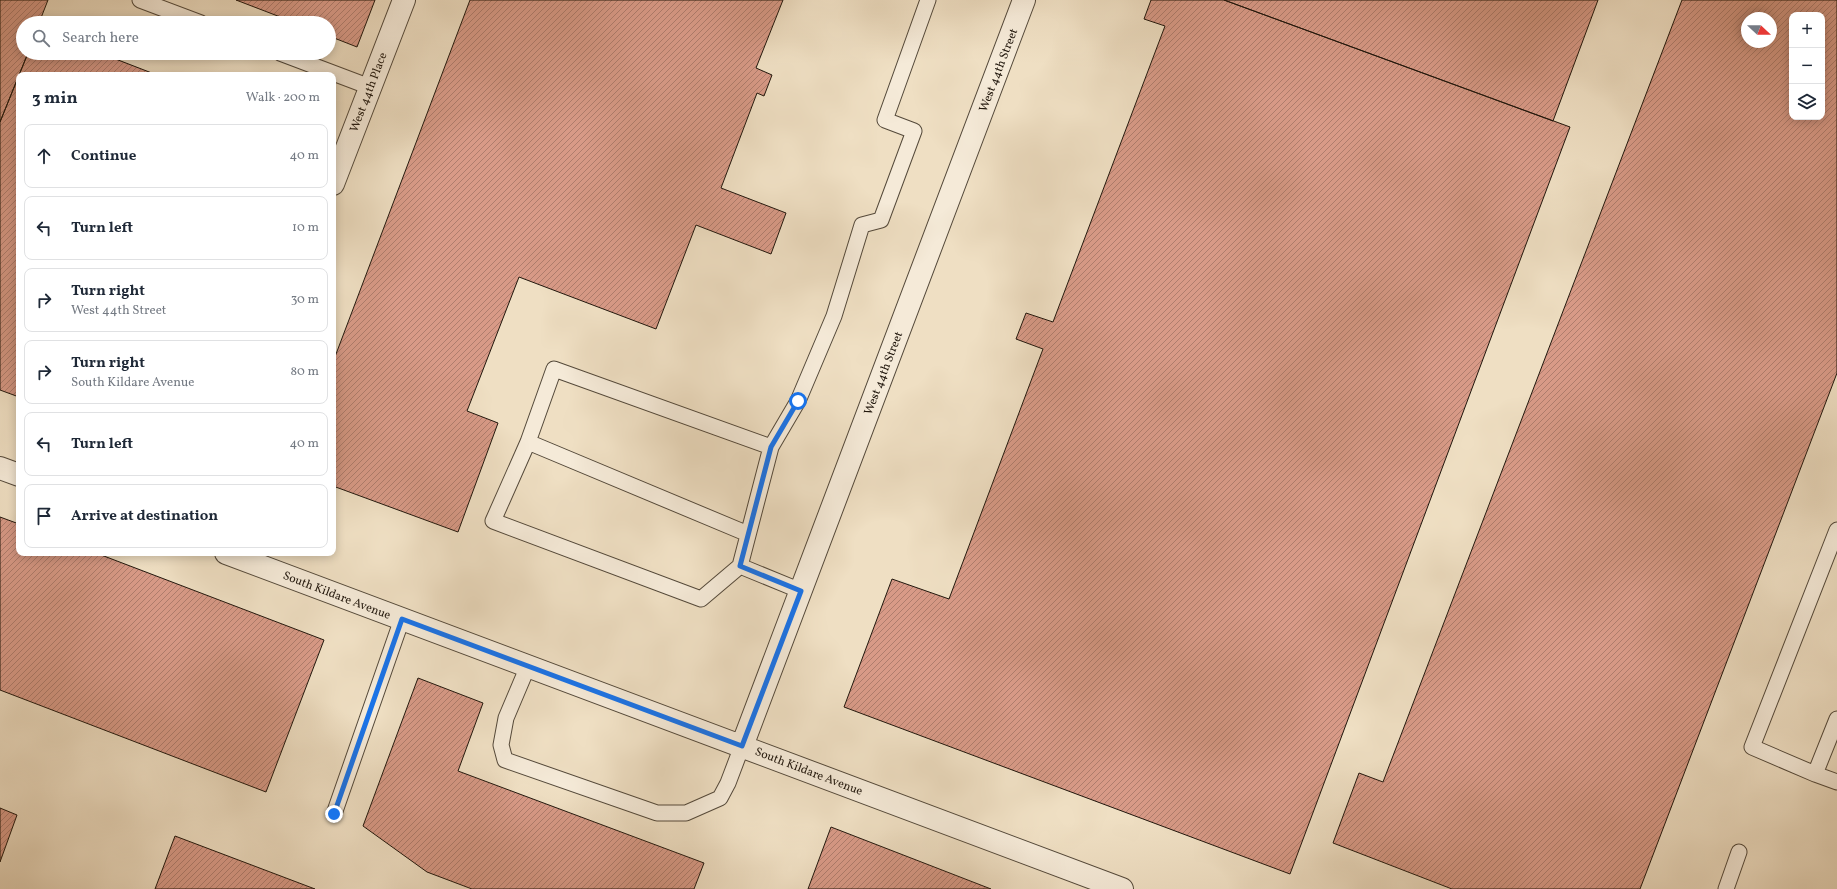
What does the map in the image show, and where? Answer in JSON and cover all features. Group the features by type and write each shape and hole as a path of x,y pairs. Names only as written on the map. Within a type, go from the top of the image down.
{"street":[{"name":"West 44th Place","path":"336,176 404,0"},
{"name":"West 44th Street","path":"742,746 1024,0"},
{"path":"0,468 16,474"},
{"name":"South Kildare Avenue","path":"234,556 1122,889"}],"lane":[{"path":"140,0 182,16"},
{"path":"771,447 554,369 528,442 494,521 701,599 740,566 771,447 798,401 834,316 862,224 881,220 914,131 885,120 928,0"},
{"path":"299,60 330,72"},
{"path":"336,74 370,87"},
{"path":"528,442 748,534"},
{"path":"1837,530 1752,747 1837,782"},
{"path":"740,566 801,591"},
{"path":"334,814 402,619"},
{"path":"528,666 506,718 501,745 505,760 657,813 686,814 720,798 728,783 742,746"},
{"path":"1816,774 1837,719"},
{"path":"1726,889 1739,852"}],"building":[{"path":"0,0 48,0 42,16 16,16 16,60 25,60 20,72 16,72 16,83 0,122"},
{"path":"236,0 375,0 357,47 336,39 336,16 278,16"},
{"path":"470,0 783,0 756,68 772,75 764,96 757,93 721,188 786,213 771,254 696,225 656,329 519,277 467,411 498,423 458,532 336,487 336,354"},
{"path":"1151,0 1224,0 1570,127 1290,874 844,707 892,579 949,599 1043,349 1016,339 1026,313 1053,322 1165,26 1144,19"},
{"path":"1224,0 1598,0 1553,121"},
{"path":"1682,0 1837,0 1837,373 1640,889 1452,889 1333,843 1359,773 1383,782"},
{"path":"25,60 118,60 149,72 20,72"},
{"path":"16,82 16,396 0,390 0,122"},
{"path":"0,517 16,523 16,556 104,556 324,640 266,792 0,690"},
{"path":"418,678 483,703 458,771 704,863 694,889 472,889 427,872 363,826"},
{"path":"0,808 17,815 0,862"},
{"path":"831,827 991,889 808,889"},
{"path":"175,836 315,889 155,889"}],"route":[{"path":"334,814 402,619 742,746 801,591 740,566 771,447 798,401"}]}
